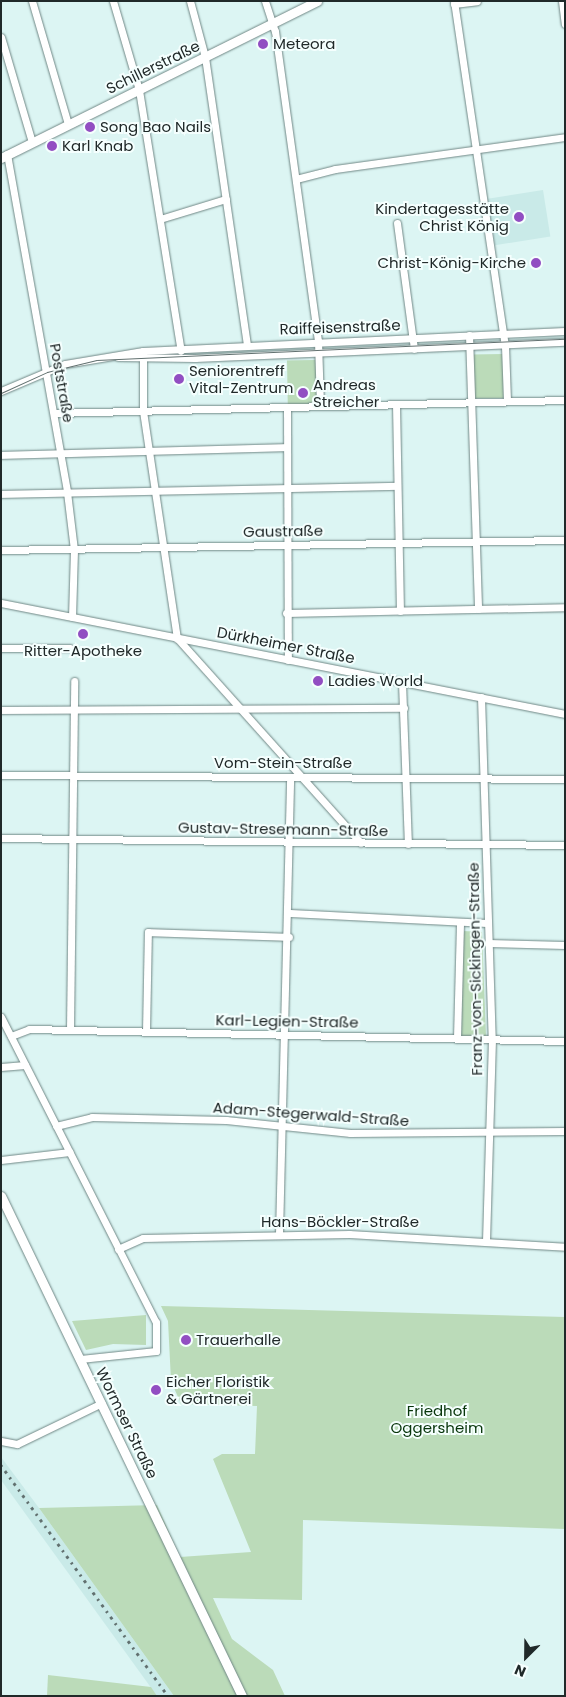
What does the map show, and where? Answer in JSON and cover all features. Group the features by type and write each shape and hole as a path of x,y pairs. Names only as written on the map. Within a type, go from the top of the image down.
{"street":[{"path":"32,1 68,124"},
{"path":"113,1 139,90 182,358"},
{"path":"190,1 205,57 247,344"},
{"path":"265,1 272,23 296,179 318,341 320,406"},
{"name":"Schillerstraße","path":"4,156 317,1"},
{"path":"477,1 454,3 501,333 505,346 507,401"},
{"path":"562,1 565,24"},
{"path":"1,36 32,142"},
{"path":"296,179 565,137"},
{"name":"Poststraße","path":"4,156 47,370 67,492 74,550 72,617"},
{"path":"160,218 226,200"},
{"path":"397,223 414,349"},
{"name":"Raiffeisenstraße","path":"1,391 47,370 143,351 181,347 565,331"},
{"path":"468,335 478,609"},
{"name":"Raiffeisenstraße","path":"118,356 143,359 182,358 469,348 565,342"},
{"path":"143,351 143,411 177,638 361,843"},
{"path":"54,413 565,400"},
{"path":"396,404 400,611"},
{"path":"287,407 284,545 288,660"},
{"path":"1,455 286,447"},
{"path":"1,494 398,486"},
{"name":"Gaustraße","path":"1,550 565,540"},
{"name":"Dürkheimer Straße","path":"1,603 565,714"},
{"path":"286,613 565,607"},
{"path":"1,648 70,648"},
{"path":"70,1030 75,775 74,680"},
{"path":"402,682 408,844"},
{"name":"Franz-von-Sickingen-Straße","path":"481,697 482,778 486,845 486,923 492,1039 486,1239"},
{"path":"1,710 404,708"},
{"name":"Vom-Stein-Straße","path":"1,775 565,779"},
{"path":"279,1234 290,913 290,777"},
{"name":"Gustav-Stresemann-Straße","path":"1,838 565,845"},
{"path":"290,913 486,923"},
{"name":"Franz-von-Sickingen-Straße","path":"457,1038 460,922"},
{"path":"146,1032 148,932 289,937"},
{"path":"488,943 565,944"},
{"path":"1,1017 156,1322 156,1351 80,1359"},
{"name":"Karl-Legien-Straße","path":"11,1036 29,1029 565,1041"},
{"path":"1,1067 25,1065"},
{"name":"Adam-Stegerwald-Straße","path":"56,1126 92,1116 283,1125 350,1133 565,1131"},
{"path":"1,1160 70,1152"},
{"name":"Wormser Straße","path":"1,1196 242,1696"},
{"name":"Hans-Böckler-Straße","path":"118,1249 143,1238 279,1234 486,1239 565,1247"},
{"path":"1,1441 17,1444 102,1403"}],"shaded area":[{"name":"Kindertagesstätte Christ König","path":"543,190 550,236 495,245 488,199"},
{"path":"1,1457 174,1696 157,1696 1,1480"}],"green space":[{"path":"503,354 504,398 472,399 471,355"},
{"path":"316,360 317,404 288,404 287,361"},
{"path":"463,931 482,932 486,1036 461,1036"},
{"name":"Friedhof Oggersheim","path":"161,1306 565,1317 565,1529 303,1520 302,1600 213,1598 232,1639 273,1670 285,1696 174,1696 39,1508 157,1505 180,1557 251,1552 213,1459 222,1454 255,1454 257,1406 181,1404 171,1381 168,1321"},
{"path":"146,1315 146,1345 113,1344 86,1350 72,1321"},
{"path":"48,1675 151,1687 157,1696 47,1696"}],"tram line":[{"path":"1,393 47,372 97,360 565,339"}],"railway":[{"path":"1,1465 168,1696"}],"place":[{"name":"Meteora","path":"263,44"},
{"name":"Song Bao Nails","path":"90,127"},
{"name":"Karl Knab","path":"52,146"},
{"name":"Kindertagesstätte Christ König","path":"519,217"},
{"name":"Christ-König-Kirche","path":"536,263"},
{"name":"Seniorentreff Vital-Zentrum","path":"179,379"},
{"name":"Andreas Streicher","path":"303,393"},
{"name":"Ritter-Apotheke","path":"83,634"},
{"name":"Ladies World","path":"318,681"},
{"name":"Trauerhalle","path":"186,1340"},
{"name":"Eicher Floristik & Gärtnerei","path":"156,1390"}]}
